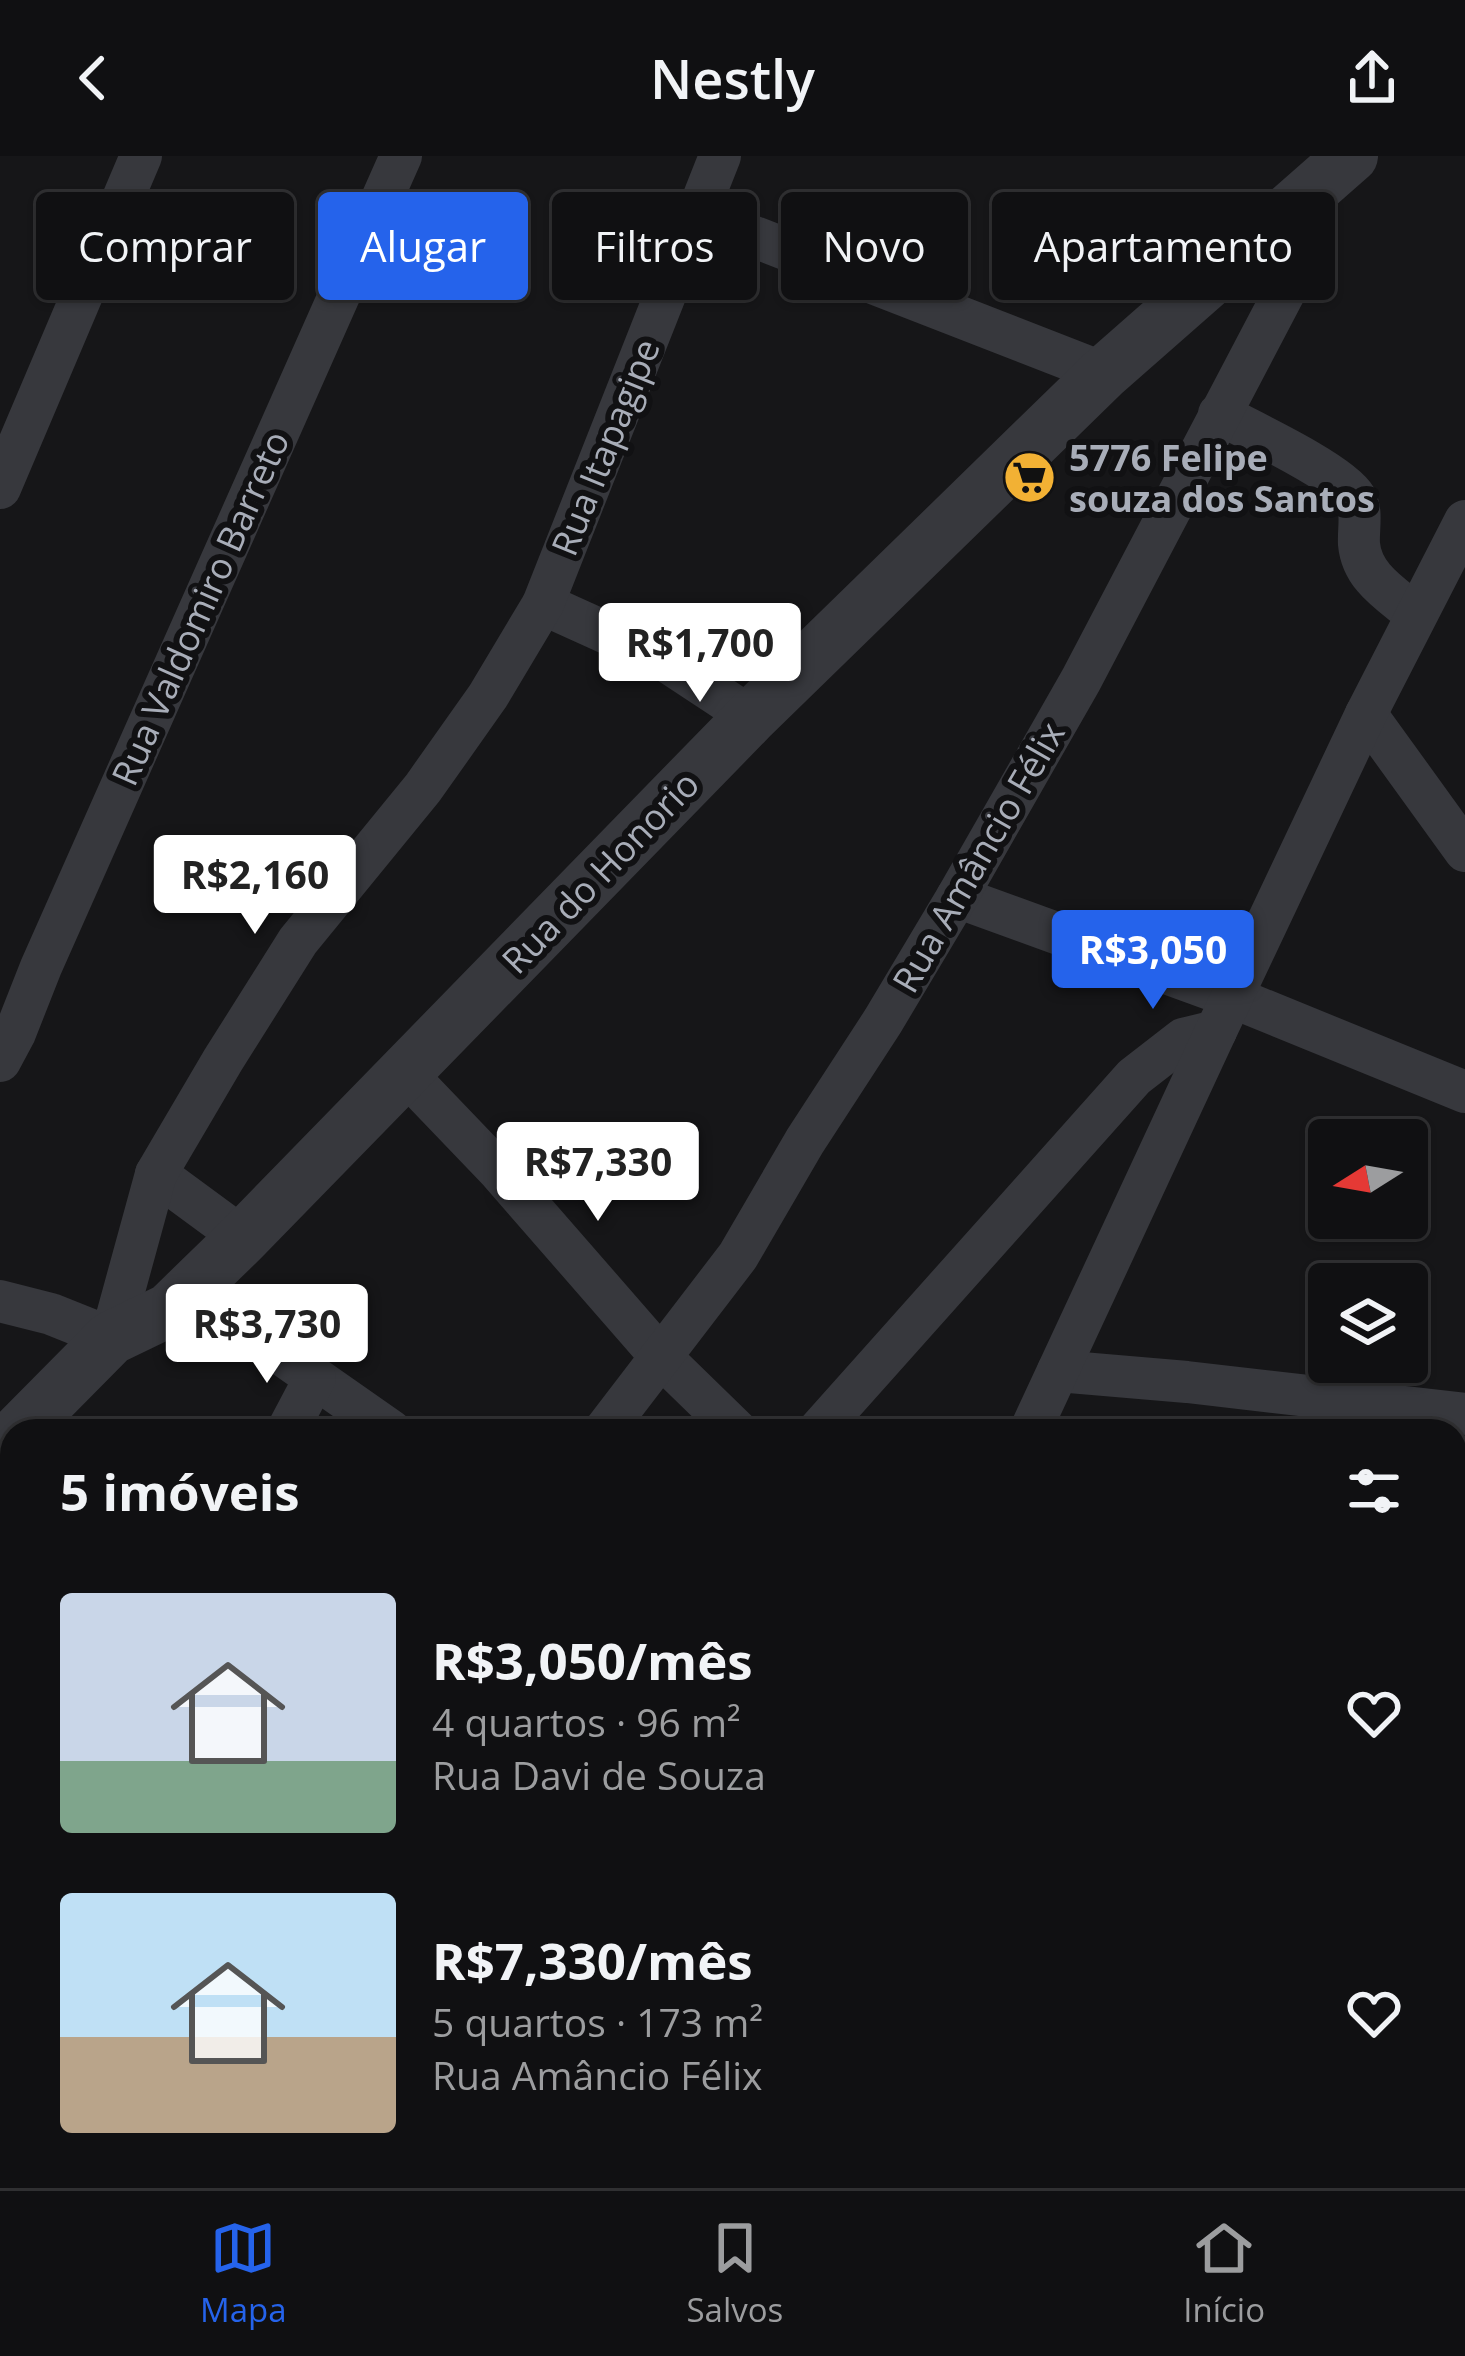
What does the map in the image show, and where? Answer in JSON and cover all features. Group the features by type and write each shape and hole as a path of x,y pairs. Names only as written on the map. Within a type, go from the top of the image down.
{"street":[{"path":"0,488 141,156"},
{"name":"Rua Valdomiro Barreto","path":"0,1061 401,156"},
{"name":"Rua Itapagipe","path":"707,192 720,156"},
{"name":"Rua do Honorio","path":"1326,192 1351,156"},
{"path":"757,238 1104,373"},
{"name":"Rua Itapagipe","path":"110,1339 156,1174 298,941 423,788 488,696 543,604 664,300"},
{"name":"Rua do Honorio","path":"31,1419 110,1339 169,1310 751,717 1104,373 1187,300"},
{"path":"1241,300 1266,323"},
{"name":"Rua Amâncio Félix","path":"614,1419 738,1256 957,897 1081,680 1274,300"},
{"path":"1219,414 1340,480 1356,499 1359,543 1369,576 1416,615"},
{"path":"1036,1419 1366,714 1465,521"},
{"path":"543,604 660,657 751,717"},
{"path":"1366,714 1465,851"},
{"path":"957,897 1224,1014 1465,1091"},
{"path":"829,1419 1134,1077 1224,1014"},
{"path":"404,1072 498,1170 662,1358 725,1419"},
{"path":"156,1174 243,1238"},
{"path":"0,1301 51,1314 110,1339"},
{"path":"169,1310 271,1347 374,1419"},
{"path":"1058,1371 1465,1414"},
{"path":"293,1419 315,1378"}],"place":[{"name":"5776 Felipe souza dos Santos","path":"1030,478"}]}
